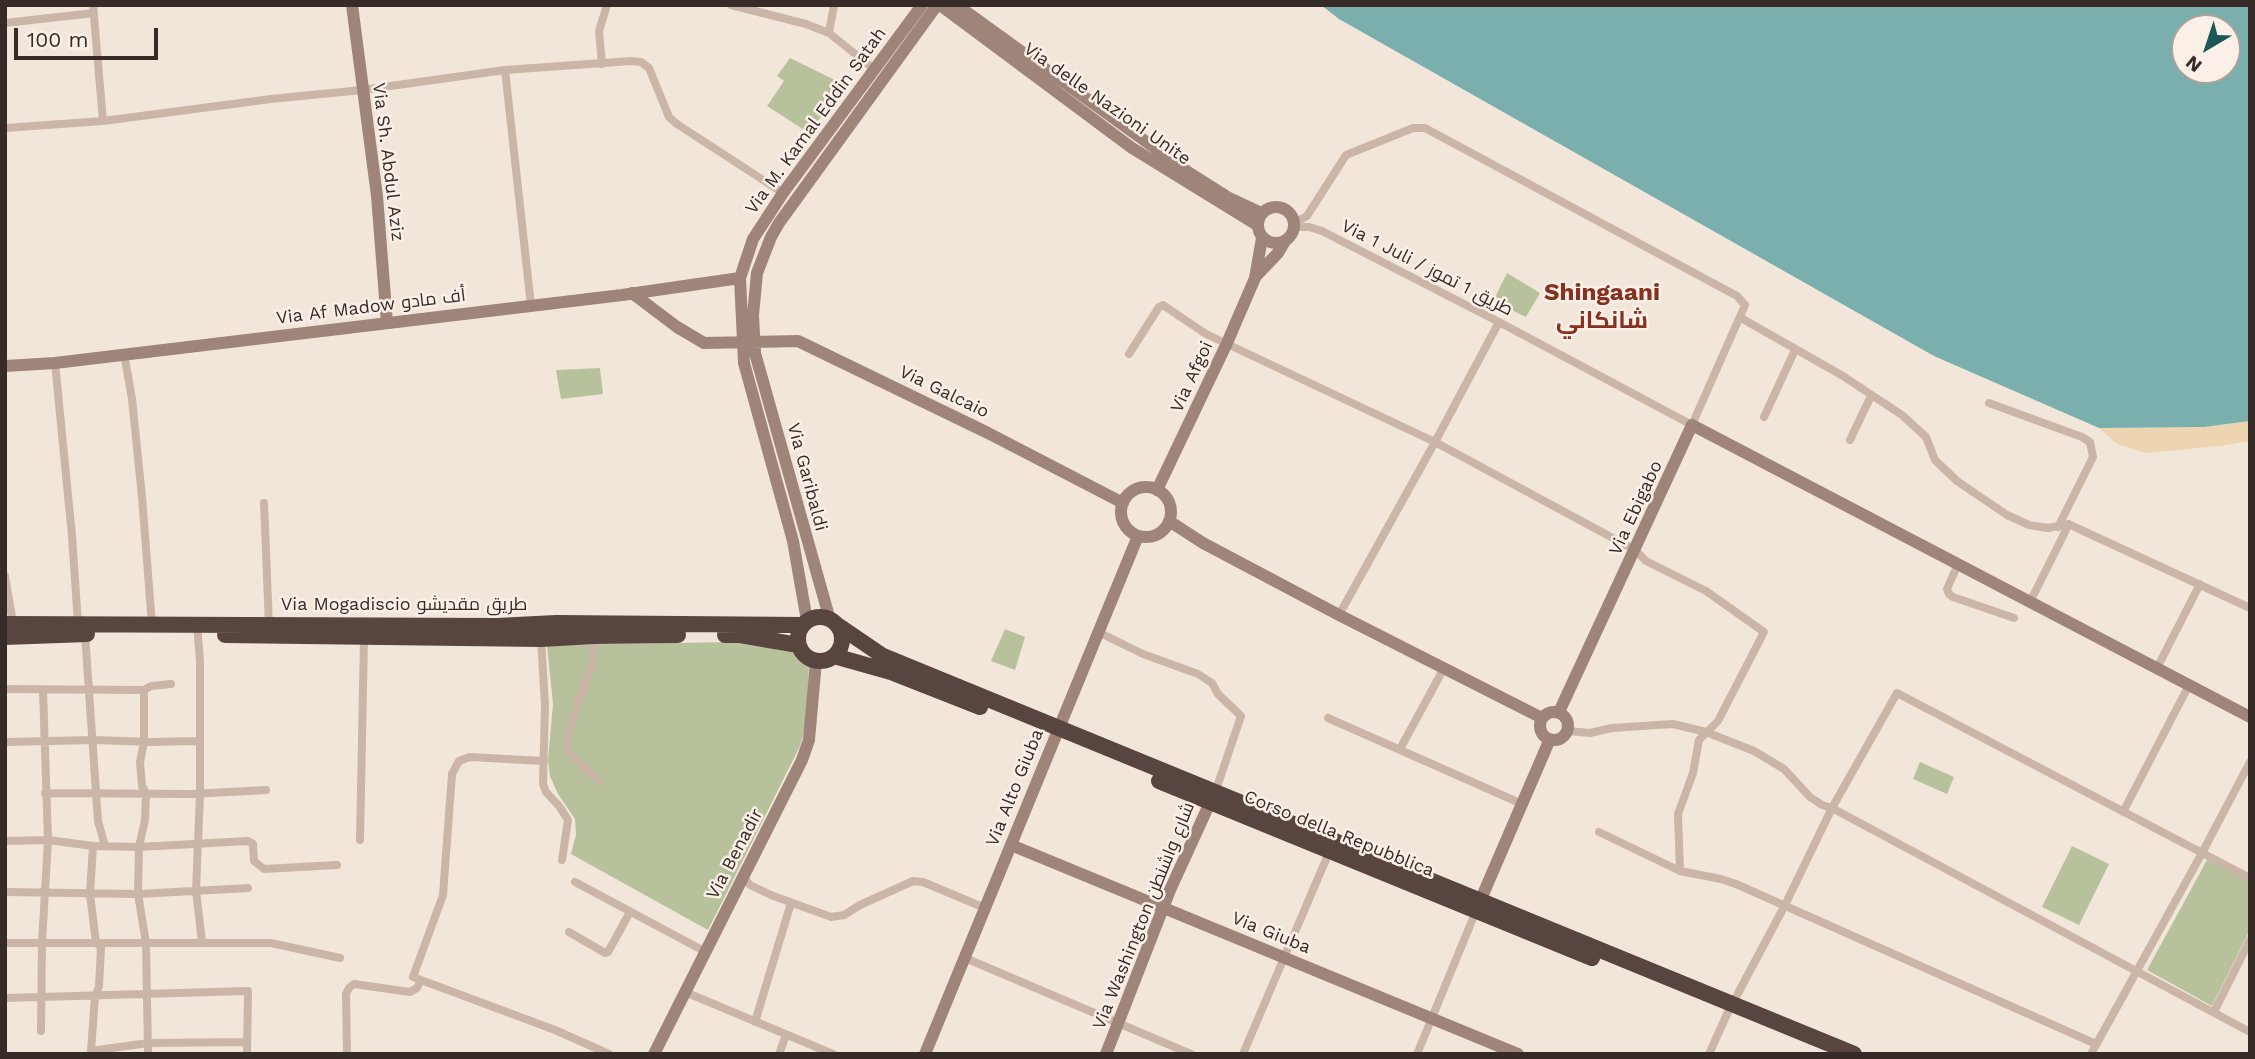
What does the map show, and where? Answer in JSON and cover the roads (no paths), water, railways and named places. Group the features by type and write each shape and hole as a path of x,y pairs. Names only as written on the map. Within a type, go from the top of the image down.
{"highway":[{"path":"1057,733 891,672 834,656 816,661 805,655 798,645 798,638 805,623 818,617 833,622 883,656 1057,733 1730,1009 1827,1054"},
{"path":"833,622 842,637 834,656"},
{"name":"Via Mogadiscio طريق مقديشو","path":"8,628 390,631 541,639 594,630 805,623"},
{"name":"Via Mogadiscio طريق مقديشو","path":"81,629 152,625 197,630 269,625 364,637 390,631 497,626 740,635 798,645"},
{"path":"1730,1009 1854,1054"}],"street":[{"name":"Via Sh. Abdul Aziz","path":"352,5 377,196 387,323"},
{"path":"601,64 599,32 607,5"},
{"path":"731,5 806,24 829,33 874,69"},
{"path":"829,33 834,5"},
{"name":"Via M. Kamal Eddin Satah","path":"748,344 757,273 771,237 782,193 922,5"},
{"name":"Via M. Kamal Eddin Satah","path":"748,344 740,278 753,239 774,219 939,5"},
{"name":"Via delle Nazioni Unite","path":"939,5 1132,148 1259,219"},
{"name":"Via delle Nazioni Unite","path":"957,5 1188,172 1259,219"},
{"path":"5,23 93,9 103,121"},
{"path":"5,128 103,121 505,71 631,61 641,62 649,68 669,117 677,124 782,193"},
{"path":"505,71 531,306"},
{"path":"1294,225 1307,216 1346,155 1352,150 1413,128 1425,128 1737,296 1745,305 1741,317 1843,376 1915,425 1926,437 1935,460 1971,492 2029,525 2048,528 2068,524 2250,608"},
{"path":"1272,207 1280,207 1286,210 1294,225 1293,233 1255,278 1262,238 1259,219 1272,207"},
{"name":"Via 1 Juli / طريق 1 تموز","path":"1294,225 1322,231 1692,425"},
{"path":"1262,238 1273,244 1285,241"},
{"name":"Via Af Madow أف مادو","path":"5,366 55,363 740,278"},
{"name":"Via Afgoi","path":"1157,490 1255,278"},
{"name":"Via Galcaio","path":"632,293 677,327 705,343 798,341 988,433 1123,503"},
{"path":"1129,354 1159,307 1163,305 1206,334 1435,442 1635,550 1646,561 1706,591 1764,632 1718,722 1699,740 1693,773 1678,814 1680,871"},
{"name":"Via Ebigabo","path":"1559,712 1741,317"},
{"path":"1339,615 1499,322"},
{"name":"Via Garibaldi","path":"748,344 758,366 833,622"},
{"name":"Via Garibaldi","path":"748,344 744,363 793,541 805,623"},
{"path":"1764,417 1795,350"},
{"path":"124,353 139,472 152,625"},
{"path":"55,363 94,740 98,821 105,846"},
{"path":"1850,440 1871,396"},
{"path":"1989,403 2090,442 2093,457 2058,527"},
{"path":"1692,425 2250,717"},
{"path":"1140,488 1157,490 1167,500 1170,509 1169,521 1156,534 1138,536 1124,525 1121,517 1123,503 1127,495 1140,488"},
{"path":"264,503 269,625"},
{"path":"1169,521 1203,543 1339,615 1542,718"},
{"path":"2030,602 2068,524"},
{"name":"Via Alto Giuba","path":"925,1054 1138,536"},
{"path":"1958,564 1947,589 1949,594 2014,618"},
{"path":"5,576 8,628"},
{"path":"2157,668 2200,584"},
{"path":"197,630 200,661 200,793 196,891 202,942"},
{"path":"594,630 593,662 566,746 599,781"},
{"path":"1098,632 1143,654 1198,674 1212,683 1218,694 1241,716 1212,798"},
{"path":"360,840 364,637"},
{"path":"541,639 545,705 543,784 568,820 562,860"},
{"name":"Via Benadir","path":"654,1054 802,760 810,728 816,661"},
{"path":"1400,749 1444,668"},
{"path":"5,690 144,691 151,686 171,684"},
{"path":"2123,812 2189,685"},
{"path":"41,1031 42,943 48,840 43,690"},
{"path":"144,691 144,742 140,762 142,786 146,793 145,820 139,847 138,894 146,943 148,1054"},
{"path":"1709,1054 1832,808 1897,693 2250,878"},
{"path":"1549,712 1559,712 1566,718 1567,731 1562,738 1550,739 1540,730 1542,718 1549,712"},
{"path":"1328,718 1522,804"},
{"path":"1567,731 1590,733 1612,728 1662,724 1691,727 1754,751 1773,761 1822,805 2250,1032"},
{"path":"1417,1054 1478,904 1550,739"},
{"path":"5,742 199,740"},
{"path":"544,761 470,757 459,761 452,774 443,895 412,976 555,1030 609,1054"},
{"path":"2091,1054 2250,762"},
{"path":"45,793 97,795 266,790"},
{"name":"Via Washington شارع واشنطن","path":"1106,1054 1163,908 1212,798"},
{"path":"1599,832 1680,871 1721,878 1785,905 2096,1044"},
{"path":"5,841 48,840 93,846 139,847 248,841 253,844 254,861 264,869 337,865"},
{"name":"Via Giuba","path":"1011,845 1518,1054"},
{"path":"93,846 90,894 96,943 101,947 91,1052 148,1043 246,1042"},
{"path":"1243,1054 1331,846"},
{"path":"742,876 750,885 791,903 838,918 913,881 923,882 985,908"},
{"path":"575,882 704,951"},
{"path":"5,892 138,894 248,888"},
{"path":"755,1023 791,903"},
{"path":"569,932 605,953 630,912"},
{"path":"2214,1013 2250,940"},
{"path":"5,943 271,943 340,958"},
{"path":"965,958 1191,1054"},
{"path":"347,1054 346,994 349,988 354,984 410,992 417,988 421,980"},
{"path":"5,998 248,990 247,1054"},
{"path":"685,992 833,1054"},
{"path":"779,1054 786,1035"}],"water":[{"path":"1321,5 2250,5 2250,421 2204,427 2099,428 1934,356 1339,19"}],"district":[{"name":"Shingaani شانكاني","path":"1602,307"}]}
